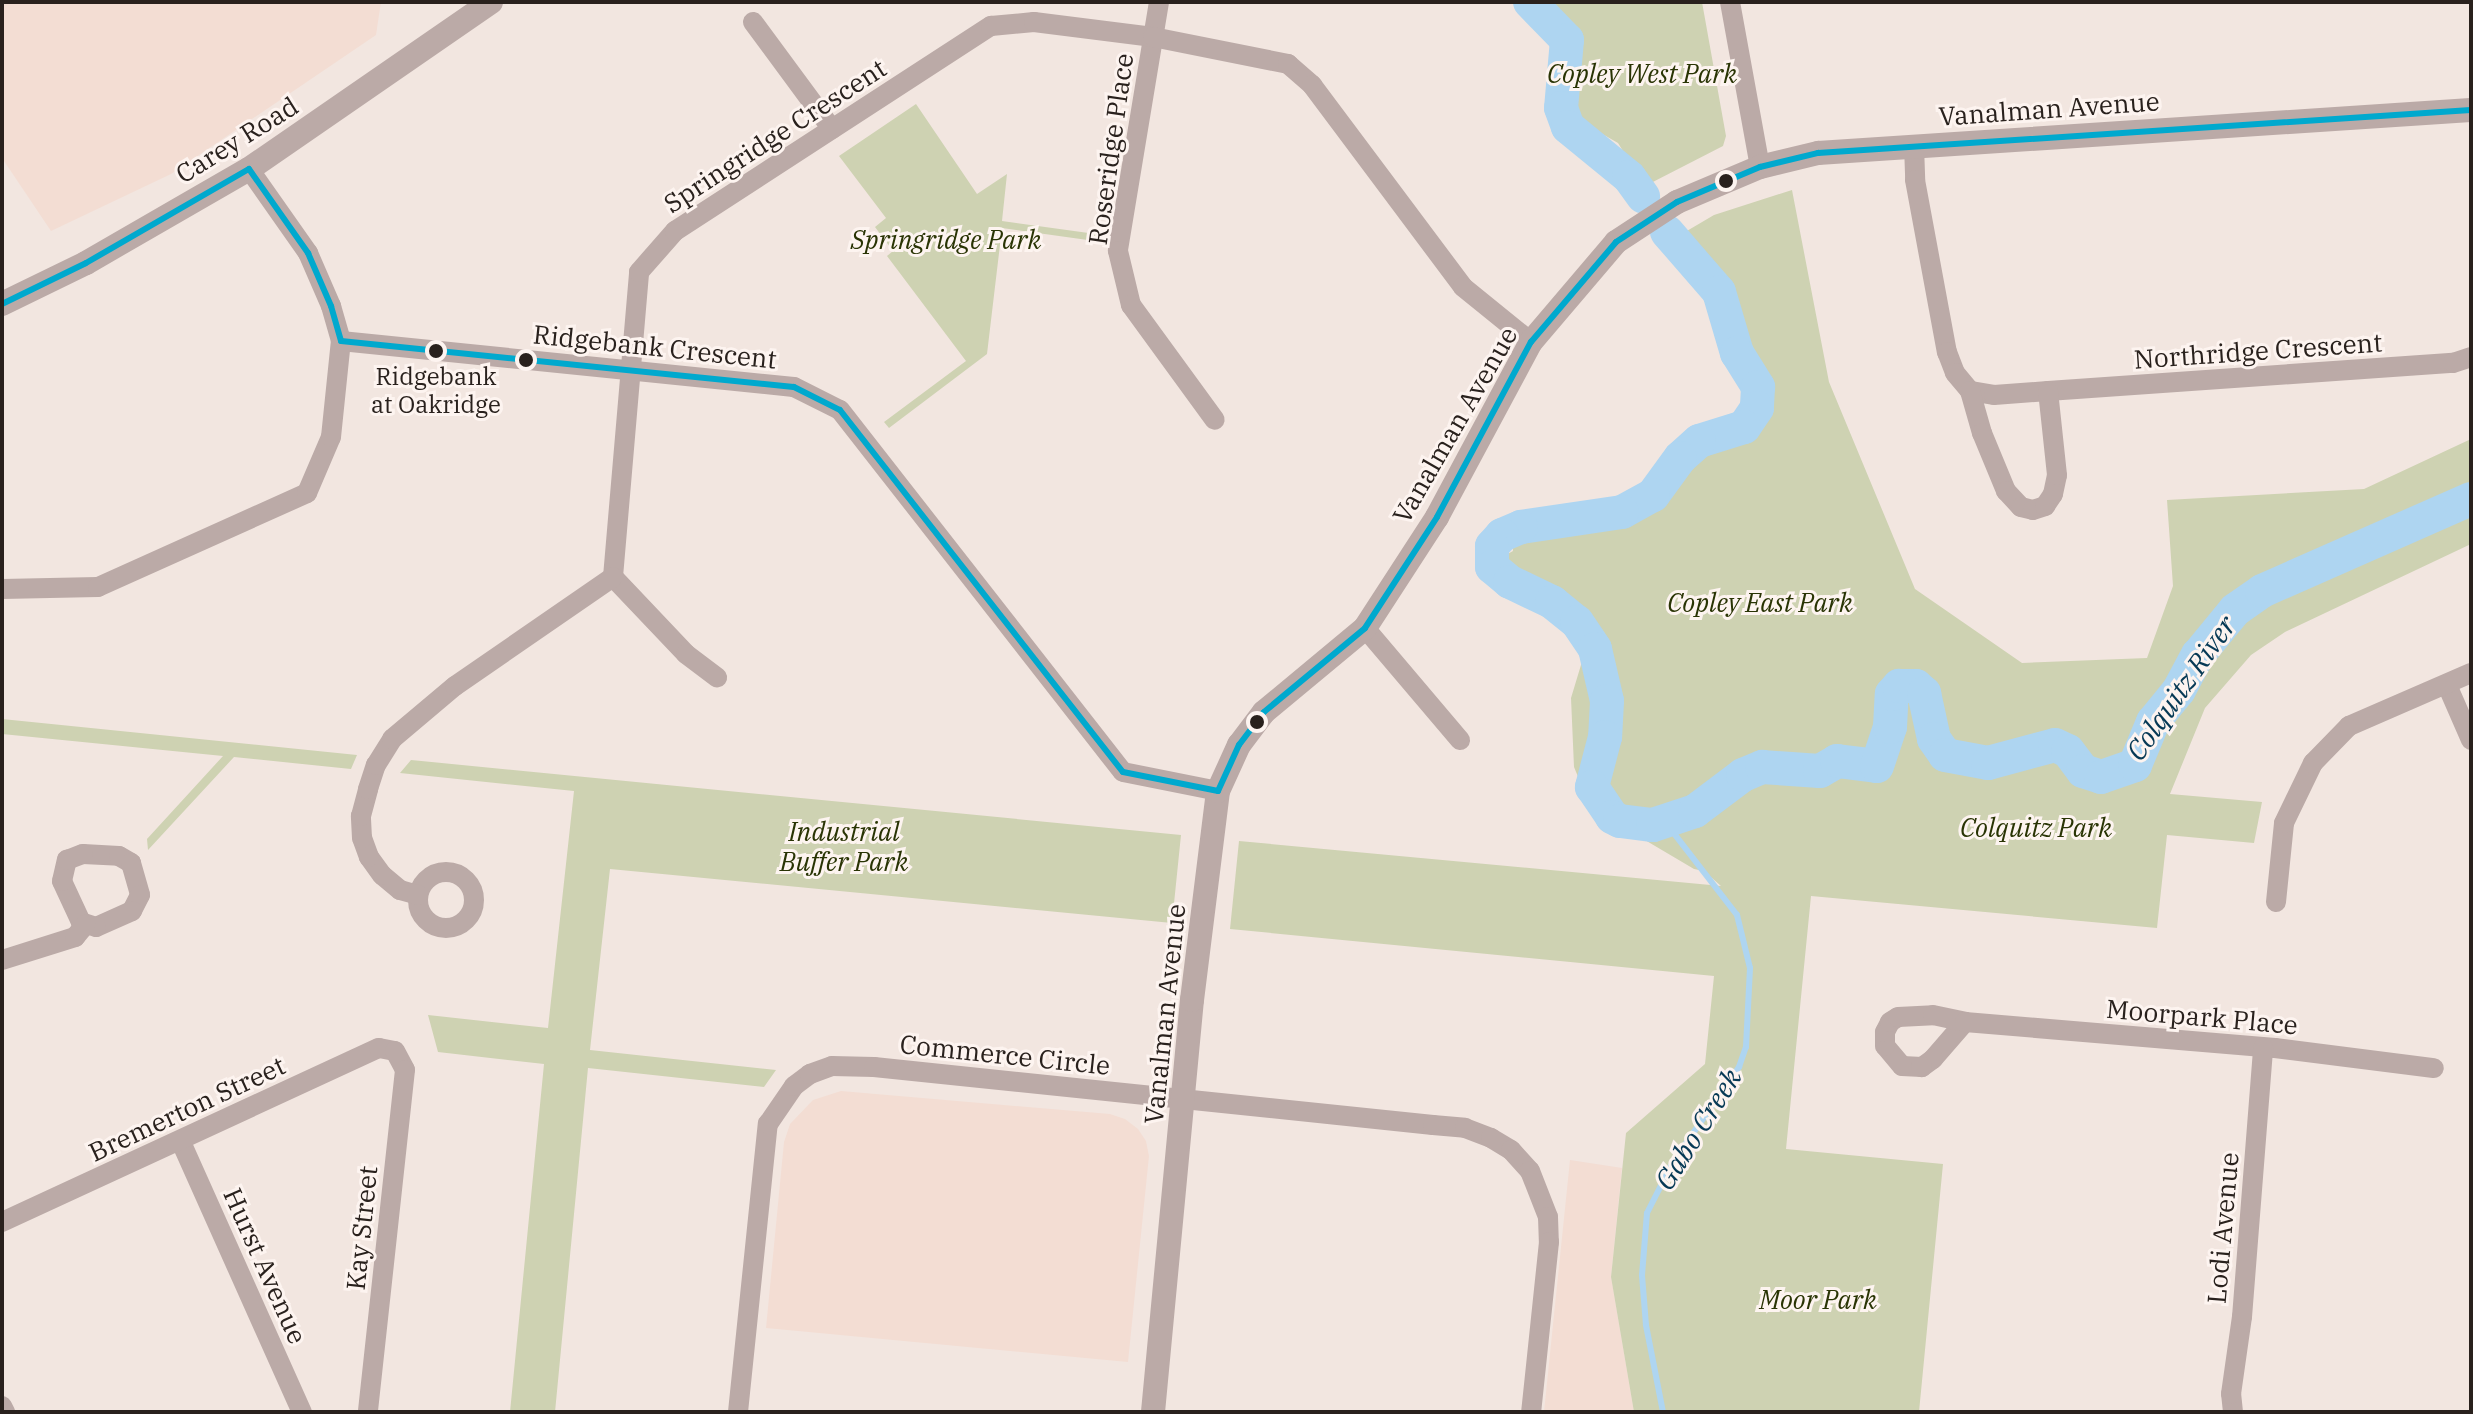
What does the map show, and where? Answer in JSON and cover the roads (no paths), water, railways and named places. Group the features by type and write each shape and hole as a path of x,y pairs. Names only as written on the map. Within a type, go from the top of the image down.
{"street":[{"name":"Carey Road","path":"2,304 86,263 249,169 491,2"},
{"name":"Roseridge Place","path":"1159,2 1118,251 1131,305 1215,420"},
{"path":"1730,2 1760,167"},
{"path":"753,22 832,129"},
{"name":"Springridge Crescent","path":"613,577 639,272 675,231 991,26 1034,22 1153,37 1288,64 1312,85 1463,287 1531,342"},
{"name":"Vanalman Avenue","path":"1153,1412 1192,1000 1218,791 1239,745 1264,712 1365,628 1437,517 1531,342 1616,242 1677,202 1760,167 1818,153 2471,110"},
{"path":"1914,145 1915,180 1947,352 1955,373 1970,391 1982,433 2006,491 2021,507 2033,510 2045,506 2053,494 2057,475 2048,391"},
{"path":"2,589 98,587 307,493 331,437 341,341 331,306 308,253 249,169"},
{"name":"Ridgebank Crescent","path":"341,341 794,387 840,410 1123,772 1218,791"},
{"name":"Northridge Crescent","path":"1970,391 1994,395 2453,363 2471,357"},
{"path":"418,895 400,890 382,875 369,857 362,838 361,816 376,765 392,739 455,686 613,577 686,654 717,677"},
{"path":"1365,628 1460,740"},
{"path":"2276,902 2284,823 2313,763 2349,726 2471,673"},
{"path":"2447,685 2471,740"},
{"path":"2,960 75,937 85,925"},
{"name":"Moorpark Place","path":"1965,1022 2263,1048 2434,1068"},
{"name":"Bremerton Street","path":"2,1222 379,1048 395,1051"},
{"name":"Lodi Avenue","path":"2233,1412 2231,1394 2242,1317 2263,1048"},
{"name":"Kay Street","path":"368,1412 405,1070 395,1051"},
{"name":"Commerce Circle","path":"738,1412 763,1146 768,1124 781,1101 810,1074 832,1066 874,1067 1465,1128 1511,1150 1530,1171 1548,1217 1549,1242 1531,1412"},
{"name":"Hurst Avenue","path":"181,1142 302,1412"},
{"path":"2,1406 5,1412"}],"waterway":[{"name":"Colquitz River","path":"1530,2 1567,40 1561,108 1568,127 1629,177 1643,196"},
{"name":"Colquitz River","path":"1667,232 1719,292 1737,353 1758,387 1757,408 1744,427 1699,441 1680,458 1653,495 1622,512 1521,527 1502,535 1492,546 1492,567 1510,582 1552,602 1577,622 1595,649 1607,701 1605,737 1592,787 1612,817 1620,821 1653,825 1695,811 1743,775 1762,767 1820,771 1837,761 1877,766 1890,727 1892,694 1899,686 1916,686 1924,693 1934,739 1945,755 1988,763 2055,745 2068,751 2083,771 2101,777 2135,765 2153,722 2179,690 2198,655 2235,610 2262,591 2471,499"},
{"name":"Gabo Creek","path":"1663,1412 1646,1325 1642,1275 1647,1213 1673,1162 1739,1067 1746,1047 1750,968 1737,915 1665,822"}],"place":[{"name":"Ridgebank at Oakridge","path":"436,351"}],"park label":[{"name":"Copley West Park","path":"1642,74"},
{"name":"Springridge Park","path":"946,240"},
{"name":"Copley East Park","path":"1760,603"},
{"name":"Colquitz Park","path":"2036,828"},
{"name":"Industrial Buffer Park","path":"844,847"},
{"name":"Moor Park","path":"1818,1300"}]}
